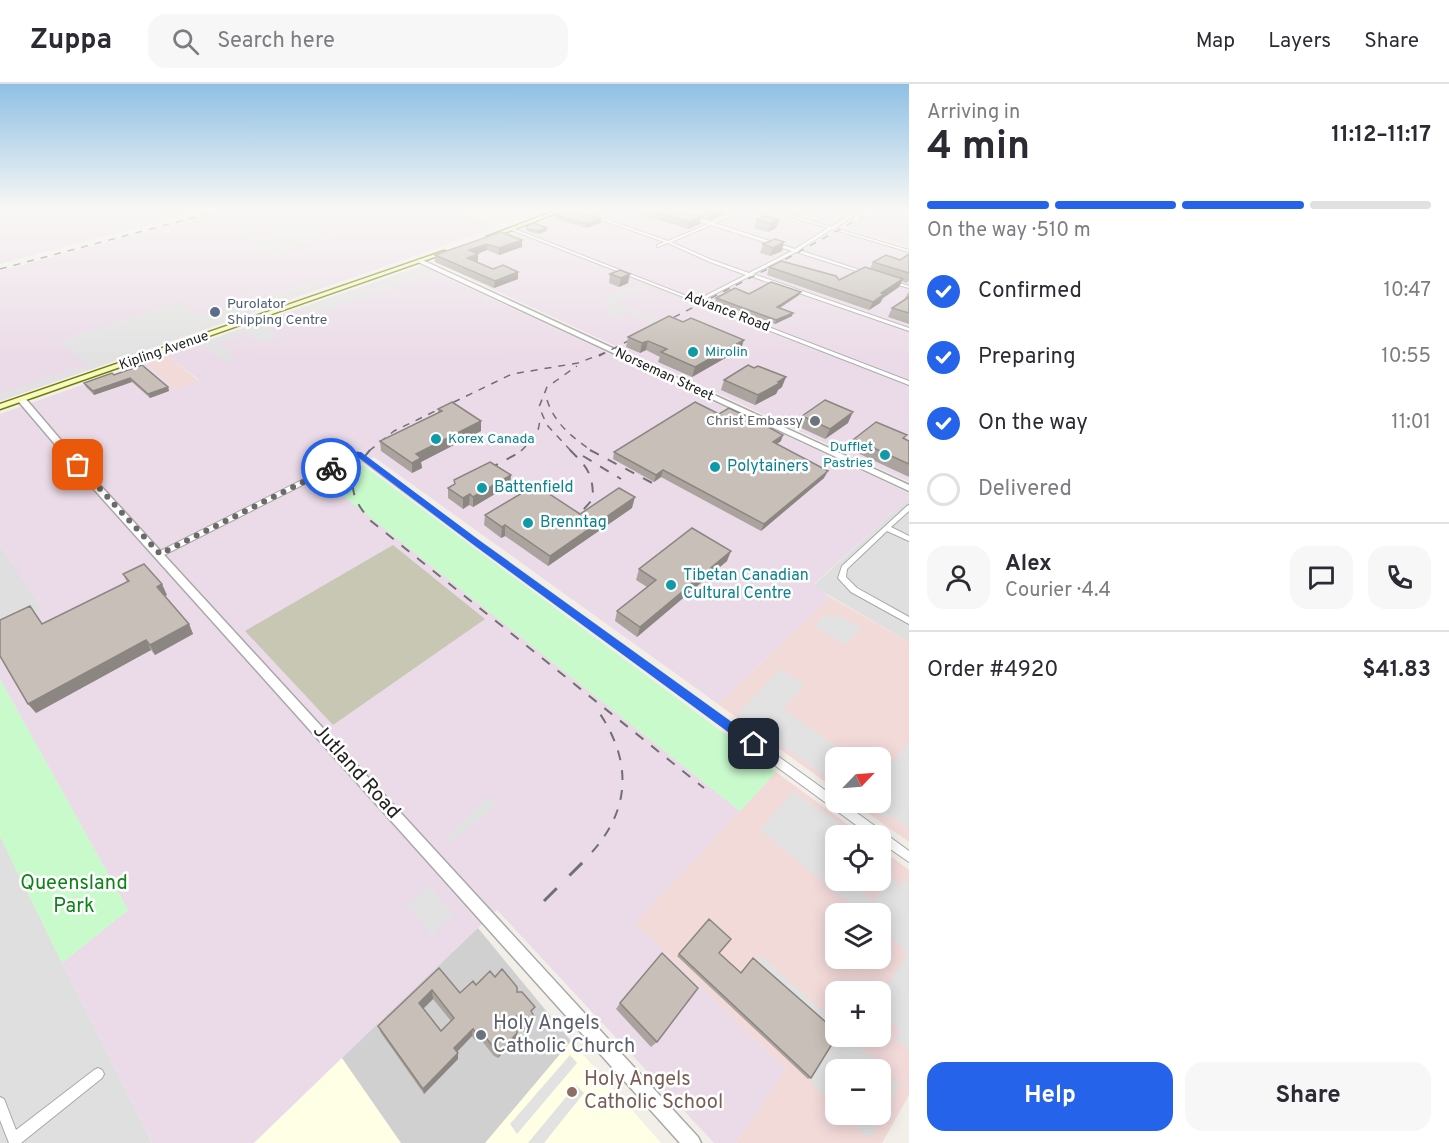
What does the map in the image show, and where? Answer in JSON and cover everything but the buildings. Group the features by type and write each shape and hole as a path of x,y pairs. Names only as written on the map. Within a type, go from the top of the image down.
{"main road":[{"name":"Kipling Avenue","path":"0,407 428,258"}],"street":[{"name":"Advance Road","path":"587,258 909,383"},
{"path":"711,258 909,330"},
{"path":"698,301 781,258"},
{"path":"818,258 877,277"},
{"name":"Norseman Street","path":"420,261 909,488"},
{"path":"886,280 909,287"},
{"name":"Jutland Road","path":"22,400 85,474 692,1143"},
{"path":"160,554 358,454 865,825"},
{"path":"909,507 844,568 842,578 854,590 909,621"},
{"path":"887,528 909,539"},
{"path":"891,844 909,856"},
{"path":"0,1103 15,1142 98,1074"}],"shaded area":[{"path":"0,258 21,258 0,264"},
{"path":"47,258 407,258 0,401 0,271"},
{"path":"439,258 909,258 909,482 432,261"},
{"path":"421,266 909,493 909,498 813,585 830,597 718,704 374,457 324,480 740,811 635,923 786,1069 736,1143 714,1143 497,910 254,1143 152,1143 62,963 128,910 0,679 0,632 42,610 0,545 0,414 144,363 176,390 199,380 166,355"},
{"path":"422,266 437,273 322,312 318,310 307,314 298,309"},
{"path":"319,279 328,284 92,369 60,341 181,302 200,317"},
{"path":"640,283 650,287 616,301 617,303 659,321 653,324 625,311 614,316 603,311 613,305 602,300"},
{"path":"269,321 263,324 281,337 262,343 246,332 219,343 234,354 230,356 236,360 227,363 200,344"},
{"path":"166,355 199,381 176,390 144,363"},
{"path":"83,365 87,369 0,400 0,394"},
{"path":"909,498 909,642 813,586"},
{"path":"0,545 43,610 0,632"},
{"path":"393,545 485,619 333,725 245,631"},
{"path":"830,597 909,642 909,842 891,829 891,825 885,825 868,813 891,813 891,747 825,747 825,782 718,704"},
{"path":"826,614 833,618 837,614 861,628 845,645 814,626"},
{"path":"780,669 805,685 783,709 838,747 825,747 825,776 737,714"},
{"path":"909,741 909,828 890,815 887,819 878,813 891,813 891,764"},
{"path":"776,772 825,808 825,813 832,813 848,825 825,825 825,891 891,891 891,856 909,870 909,1095 882,1143 736,1143 786,1069 635,923"},
{"path":"793,791 842,825 825,825 825,883 760,830"},
{"path":"488,796 497,805 449,844 445,839"},
{"path":"0,836 62,963 152,1143 0,1143"},
{"path":"891,878 900,885 903,880 909,885 909,1050 895,1039 900,1031 891,1019 890,981 908,953 891,938 891,903 849,903 834,891 860,891 873,901 881,891 891,891"},
{"path":"429,885 454,915 432,936 406,905"},
{"path":"478,928 571,1041 485,1143 401,1143 342,1058"},
{"path":"761,955 825,1013 825,1025 756,963"},
{"name":"Holy Angels Catholic School","path":"571,1041 661,1143 485,1143"},
{"path":"831,1047 859,1047 873,1059 825,1059 825,1096 809,1081"},
{"path":"570,1055 577,1063 517,1134 510,1124"},
{"path":"342,1058 401,1143 254,1143"},
{"path":"891,1078 899,1085 891,1100"},
{"path":"576,1085 584,1093 544,1143 528,1143"},
{"path":"855,1125 878,1125 870,1139"}],"green space":[{"path":"359,464 776,772 740,811 323,480"},
{"name":"Queensland Park","path":"0,679 128,910 62,963 0,836"}],"railway":[{"path":"0,269 40,258"},
{"path":"599,356 787,258"},
{"path":"370,451 394,431 512,374 578,363 604,353"},
{"path":"571,451 547,425 539,407 547,387 577,366"},
{"path":"547,400 550,409 565,429 592,451"},
{"path":"521,451 537,435 541,416"},
{"path":"489,469 524,450"},
{"path":"570,450 588,472 593,490 593,499 573,521"},
{"path":"590,450 658,486"},
{"path":"370,451 357,469 353,486 357,502 371,521 704,788"},
{"path":"583,456 621,479"},
{"path":"592,852 615,817 621,799 623,781 616,745 608,726 596,708"},
{"path":"544,901 594,851"}],"way so far":[{"path":"78,465 160,554 331,468"}],"place":[{"name":"Purolator Shipping Centre","path":"215,312"},
{"name":"Mirolin","path":"693,352"},
{"name":"Christ Embassy","path":"815,421"},
{"name":"Korex Canada","path":"436,439"},
{"name":"Dufflet Pastries","path":"885,455"},
{"name":"Polytainers","path":"715,467"},
{"name":"Battenfield","path":"482,488"},
{"name":"Brenntag","path":"528,523"},
{"name":"Tibetan Canadian Cultural Centre","path":"671,585"},
{"name":"Holy Angels Catholic Church","path":"481,1035"},
{"name":"Holy Angels Catholic School","path":"572,1092"}],"route":[{"path":"331,468 358,454 754,744"}]}
